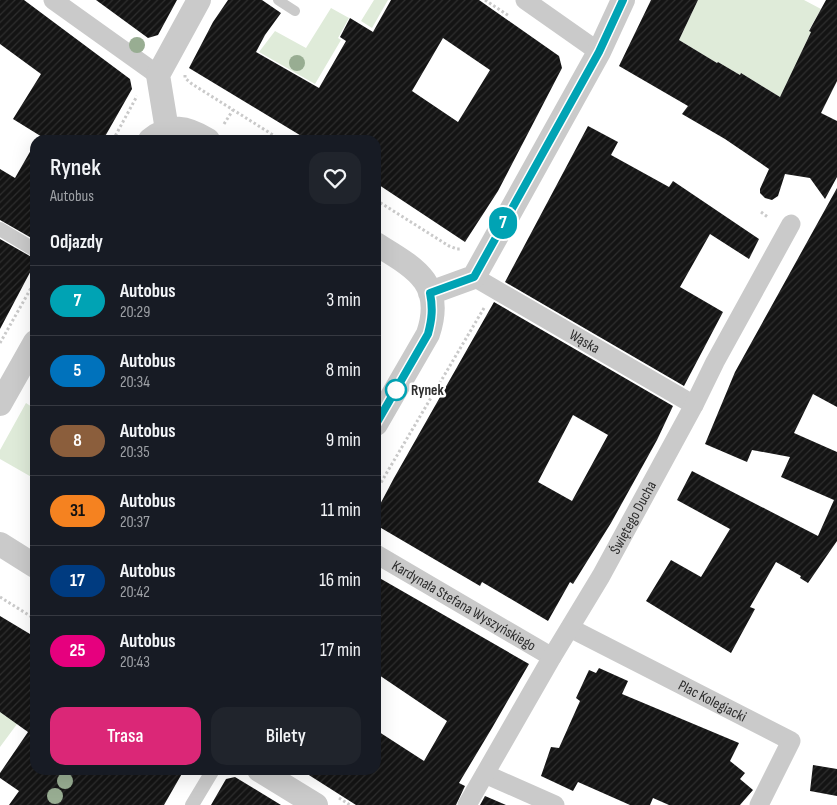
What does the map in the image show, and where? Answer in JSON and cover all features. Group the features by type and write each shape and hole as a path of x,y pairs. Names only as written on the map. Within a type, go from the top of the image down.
{"street":[{"path":"53,0 158,75"},
{"path":"199,0 158,75 159,135 185,129 209,135"},
{"path":"524,0 599,52"},
{"path":"430,293 474,277 599,52 623,0"},
{"name":"Świętego Ducha","path":"467,805 601,576 694,404 783,223"},
{"path":"0,229 30,247"},
{"path":"381,247 416,270 424,280 433,306 432,321 428,334 381,415"},
{"name":"Wąska","path":"474,277 694,404"},
{"path":"0,404 30,351"},
{"path":"0,544 30,563"},
{"name":"Kardynała Stefana Wyszyńskiego","path":"381,557 552,657"},
{"name":"Plac Kolegiacki","path":"570,628 791,741 759,805"},
{"path":"485,774 555,805"},
{"path":"192,805 210,775"},
{"path":"268,775 316,805"}],"lane":[{"path":"278,0 295,12"}],"path":[{"path":"485,0 517,22"},
{"path":"184,69 185,78 192,84 273,135"},
{"path":"215,135 233,110"},
{"path":"381,203 449,246 457,249 464,248"},
{"path":"761,212 783,223"},
{"path":"0,343 30,290"},
{"path":"381,483 488,303"},
{"path":"0,597 30,616"}],"green space":[{"path":"374,0 388,0 372,28 361,21"},
{"path":"698,0 804,0 821,9 809,30 811,32 802,54 780,97 741,73 740,75 717,63 679,40"},
{"path":"331,8 349,18 338,38 341,40 315,84 259,52 275,31 306,48"},
{"path":"26,403 30,406 30,476 0,459 0,450"},
{"path":"0,707 20,720 0,747"}],"building":[{"path":"0,0 24,0 130,79 132,89 106,135 39,135 13,119 41,74 0,44"},
{"path":"96,0 177,0 158,35 148,38"},
{"path":"228,0 262,0 281,13 265,35 256,52 319,88 346,41 340,37 350,18 373,32 391,0 479,0 559,56 562,68 498,191 465,242 381,186 381,135 300,135 189,68 213,22","holes":["443,38 490,70 458,122 412,91"]},
{"path":"651,0 698,0 679,40 717,63 740,75 741,73 780,97 811,32 809,31 826,0 837,0 837,81 821,113 837,121 837,177 825,199 810,178 785,174 778,196 772,200 765,198 760,193 760,189 769,169 725,139 682,114 688,106 619,66"},
{"path":"588,126 618,142 611,155 669,187 673,181 759,239 749,259 710,234 680,287 723,312 684,386 505,282"},
{"path":"30,152 30,237 0,220 0,169 15,178"},
{"path":"837,188 837,407 813,394 794,433 837,452 837,541 808,583 800,578 801,576 776,562 750,607 755,609 731,653 646,601 671,560 701,577 730,529 677,500 692,471 818,536 834,500 781,477 790,457 752,450 747,462 705,444 735,372"},
{"path":"0,239 30,256 30,272 0,329"},
{"path":"494,302 673,406 657,440 611,523 573,584 570,582 548,621 482,582 480,586 381,528 381,503","holes":["573,415 608,435 572,501 538,482"]},
{"path":"381,579 529,664 459,783 465,786 456,805 356,805 309,775 381,775 381,733 424,761 447,721 381,676"},
{"path":"0,616 30,634 30,775 181,775 164,805 9,805 19,791 0,778 0,773 28,732 0,712"},
{"path":"599,668 628,681 622,694 739,743 730,761 745,773 740,779 753,790 740,805 669,805 653,798 650,805 630,805 578,782 573,791 541,776 551,747 559,748 580,701 576,698 589,670 596,673"},
{"path":"813,765 837,769 837,796 810,791"},
{"path":"235,777 281,805 211,805 226,779"},
{"path":"485,796 506,805 480,805"}],"bus line":[{"name":"7","path":"381,415 428,334 432,321 433,306 430,293 474,277 599,52 623,0"}],"place":[{"name":"Rynek","path":"396,390"}]}
